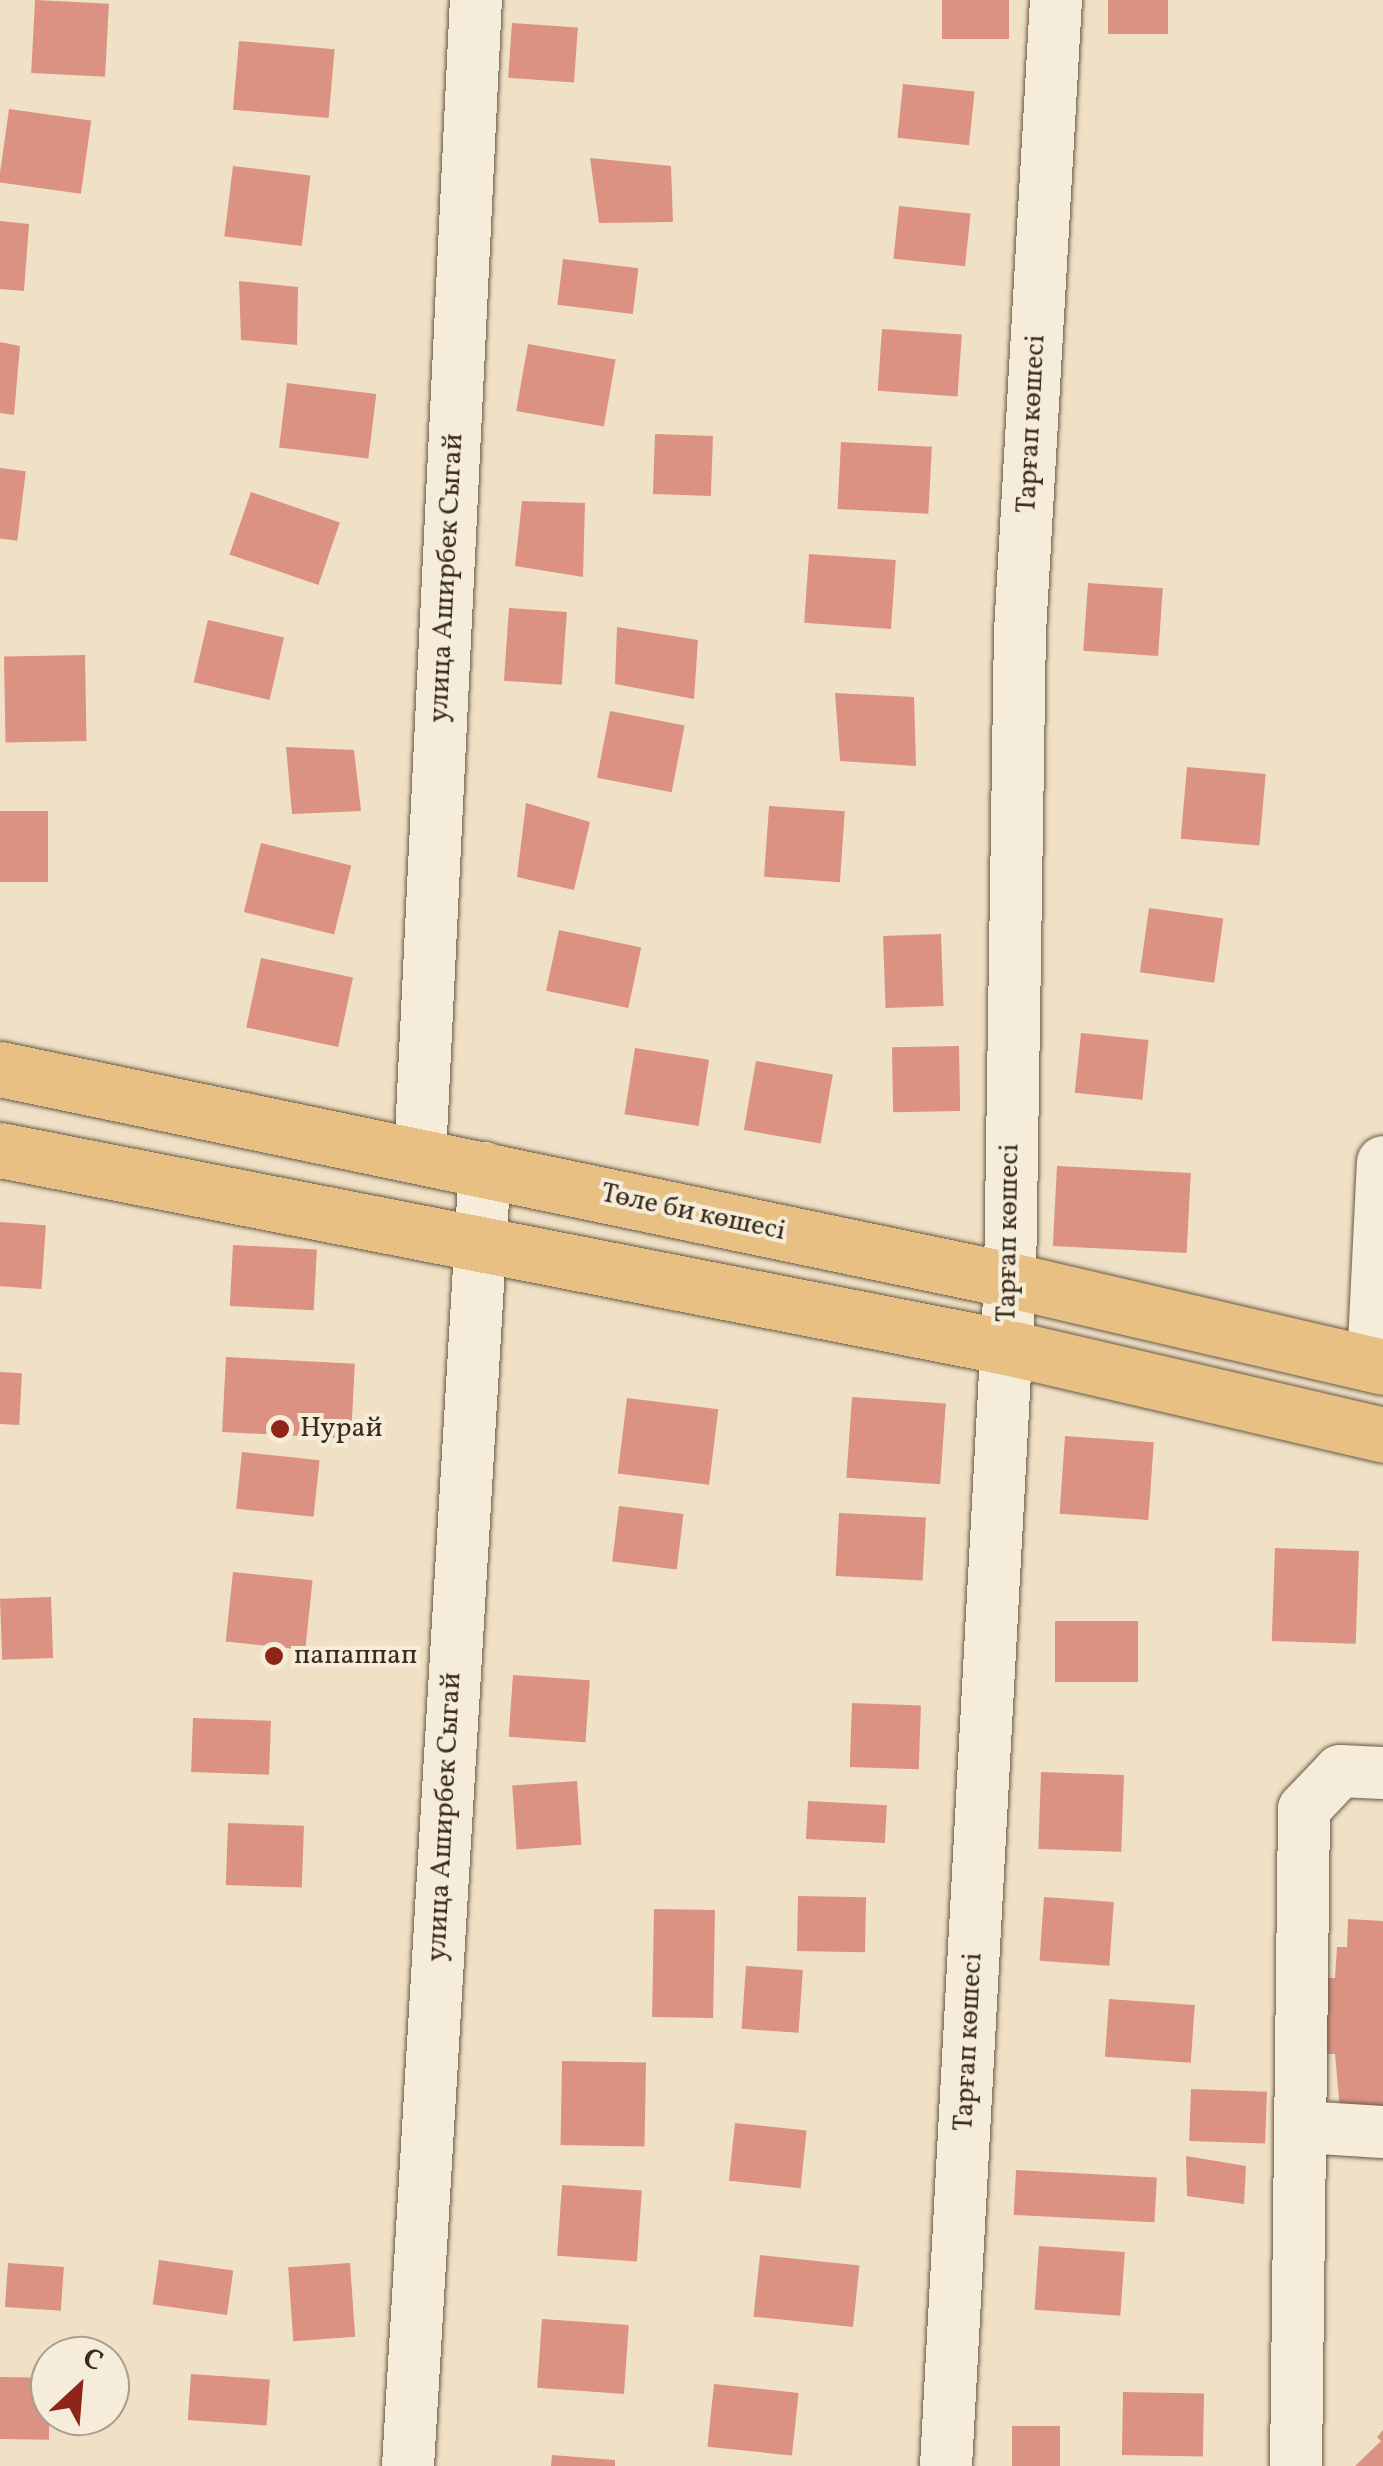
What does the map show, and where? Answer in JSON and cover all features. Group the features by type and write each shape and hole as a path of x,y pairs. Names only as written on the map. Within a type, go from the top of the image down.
{"main road":[{"name":"Төле би көшесі","path":"0,1069 1010,1280 1378,1366"},
{"path":"0,1150 479,1240 1006,1346 1383,1435"}],"street":[{"name":"улица Аширбек Сыгай","path":"420,1156 476,0"},
{"name":"Тарғап көшесі","path":"946,2466 1010,1280 1020,632 1056,0"},
{"path":"1378,1366 1383,1162"},
{"name":"улица Аширбек Сыгай","path":"408,2466 484,1168"},
{"path":"1296,2466 1304,1809 1340,1770 1383,1773"},
{"path":"1302,2127 1383,2132"}],"building":[{"path":"35,0 109,4 105,77 31,73"},
{"path":"942,0 1009,0 1009,39 942,39"},
{"path":"1108,0 1168,0 1168,34 1108,34"},
{"path":"512,23 578,28 574,82 508,78"},
{"path":"239,41 335,49 329,118 233,110"},
{"path":"903,84 975,92 969,145 897,138"},
{"path":"9,109 91,121 81,194 0,182"},
{"path":"590,158 671,166 673,222 599,223"},
{"path":"233,166 310,176 302,246 224,236"},
{"path":"899,206 971,214 965,266 893,259"},
{"path":"0,221 29,224 24,291 0,289"},
{"path":"563,259 638,268 633,314 557,305"},
{"path":"239,281 298,287 297,345 241,340"},
{"path":"882,329 962,335 957,396 878,391"},
{"path":"0,342 20,346 14,415 0,413"},
{"path":"528,344 616,359 604,426 516,411"},
{"path":"287,383 376,394 368,458 279,448"},
{"path":"655,434 713,436 711,496 653,494"},
{"path":"841,442 932,447 928,514 837,509"},
{"path":"0,468 26,471 17,541 0,539"},
{"path":"251,492 340,523 318,585 230,554"},
{"path":"522,501 585,503 583,577 515,566"},
{"path":"809,554 896,560 891,629 804,623"},
{"path":"1088,583 1163,588 1158,656 1083,651"},
{"path":"509,608 567,612 562,685 504,681"},
{"path":"208,620 284,638 270,700 194,682"},
{"path":"617,627 698,640 694,699 615,684"},
{"path":"85,655 87,741 6,742 4,656"},
{"path":"835,693 914,697 916,766 840,761"},
{"path":"610,711 685,726 672,792 597,778"},
{"path":"286,747 354,750 361,811 292,814"},
{"path":"1187,767 1266,774 1259,846 1181,839"},
{"path":"526,803 590,822 574,890 517,877"},
{"path":"769,806 845,811 840,882 764,877"},
{"path":"0,811 48,811 48,882 0,882"},
{"path":"261,843 351,865 334,934 244,912"},
{"path":"1149,908 1223,918 1214,983 1140,972"},
{"path":"559,930 641,947 628,1008 546,991"},
{"path":"941,934 944,1006 886,1008 883,936"},
{"path":"261,958 353,978 338,1047 246,1027"},
{"path":"1081,1033 1149,1040 1142,1100 1075,1093"},
{"path":"959,1046 960,1111 893,1112 892,1047"},
{"path":"635,1048 709,1060 699,1126 625,1114"},
{"path":"756,1061 833,1075 821,1143 744,1130"},
{"path":"1057,1166 1191,1173 1187,1253 1053,1246"},
{"path":"0,1222 46,1225 41,1289 0,1286"},
{"path":"233,1245 317,1249 314,1310 230,1306"},
{"path":"226,1357 355,1364 351,1439 222,1432"},
{"path":"0,1372 22,1373 19,1425 0,1424"},
{"path":"852,1397 946,1404 940,1484 846,1478"},
{"path":"627,1398 718,1409 709,1485 618,1473"},
{"path":"1065,1436 1154,1442 1148,1520 1060,1514"},
{"path":"242,1452 320,1460 314,1517 236,1509"},
{"path":"619,1506 684,1514 677,1570 612,1562"},
{"path":"839,1513 926,1518 923,1580 836,1576"},
{"path":"1275,1548 1359,1551 1356,1644 1272,1641"},
{"path":"233,1572 313,1580 305,1650 226,1642"},
{"path":"51,1597 53,1658 2,1660 0,1599"},
{"path":"1055,1621 1138,1621 1138,1682 1055,1682"},
{"path":"513,1675 590,1680 585,1742 509,1737"},
{"path":"852,1703 921,1705 919,1769 850,1767"},
{"path":"193,1718 271,1721 269,1775 191,1772"},
{"path":"1041,1772 1124,1775 1121,1852 1038,1849"},
{"path":"577,1781 581,1845 517,1849 512,1786"},
{"path":"808,1801 887,1805 885,1843 806,1839"},
{"path":"228,1823 304,1826 302,1888 226,1885"},
{"path":"798,1896 866,1897 865,1952 797,1951"},
{"path":"1044,1897 1114,1902 1109,1966 1040,1961"},
{"path":"654,1909 715,1910 713,2018 652,2017"},
{"path":"1348,1919 1383,1921 1383,2112 1340,2110 1335,2054 1324,2054 1328,1978 1335,1978 1337,1947 1347,1947"},
{"path":"746,1966 803,1970 798,2033 742,2029"},
{"path":"1109,1999 1195,2005 1191,2063 1105,2057"},
{"path":"562,2061 646,2062 645,2146 561,2145"},
{"path":"1191,2089 1267,2092 1265,2144 1189,2141"},
{"path":"735,2123 807,2131 801,2188 729,2181"},
{"path":"1186,2156 1246,2166 1244,2204 1187,2196"},
{"path":"1016,2170 1157,2177 1154,2222 1014,2215"},
{"path":"562,2185 642,2191 637,2261 557,2256"},
{"path":"1039,2246 1125,2252 1120,2316 1035,2310"},
{"path":"760,2255 859,2265 853,2327 754,2317"},
{"path":"159,2260 233,2270 227,2315 153,2305"},
{"path":"8,2263 64,2267 61,2311 5,2307"},
{"path":"350,2263 355,2337 293,2341 288,2267"},
{"path":"542,2319 629,2325 624,2394 537,2388"},
{"path":"191,2374 270,2380 267,2425 188,2420"},
{"path":"0,2377 30,2378 30,2436 49,2436 49,2440 0,2439"},
{"path":"714,2384 799,2393 792,2456 707,2447"},
{"path":"1123,2392 1204,2393 1203,2456 1122,2455"},
{"path":"1012,2426 1060,2426 1060,2466 1012,2466"},
{"path":"1383,2430 1383,2466 1355,2466 1381,2441 1377,2437"},
{"path":"552,2455 615,2460 615,2466 551,2466"}],"place":[{"name":"Нурай","path":"280,1429"},
{"name":"папаппап","path":"274,1656"}]}
